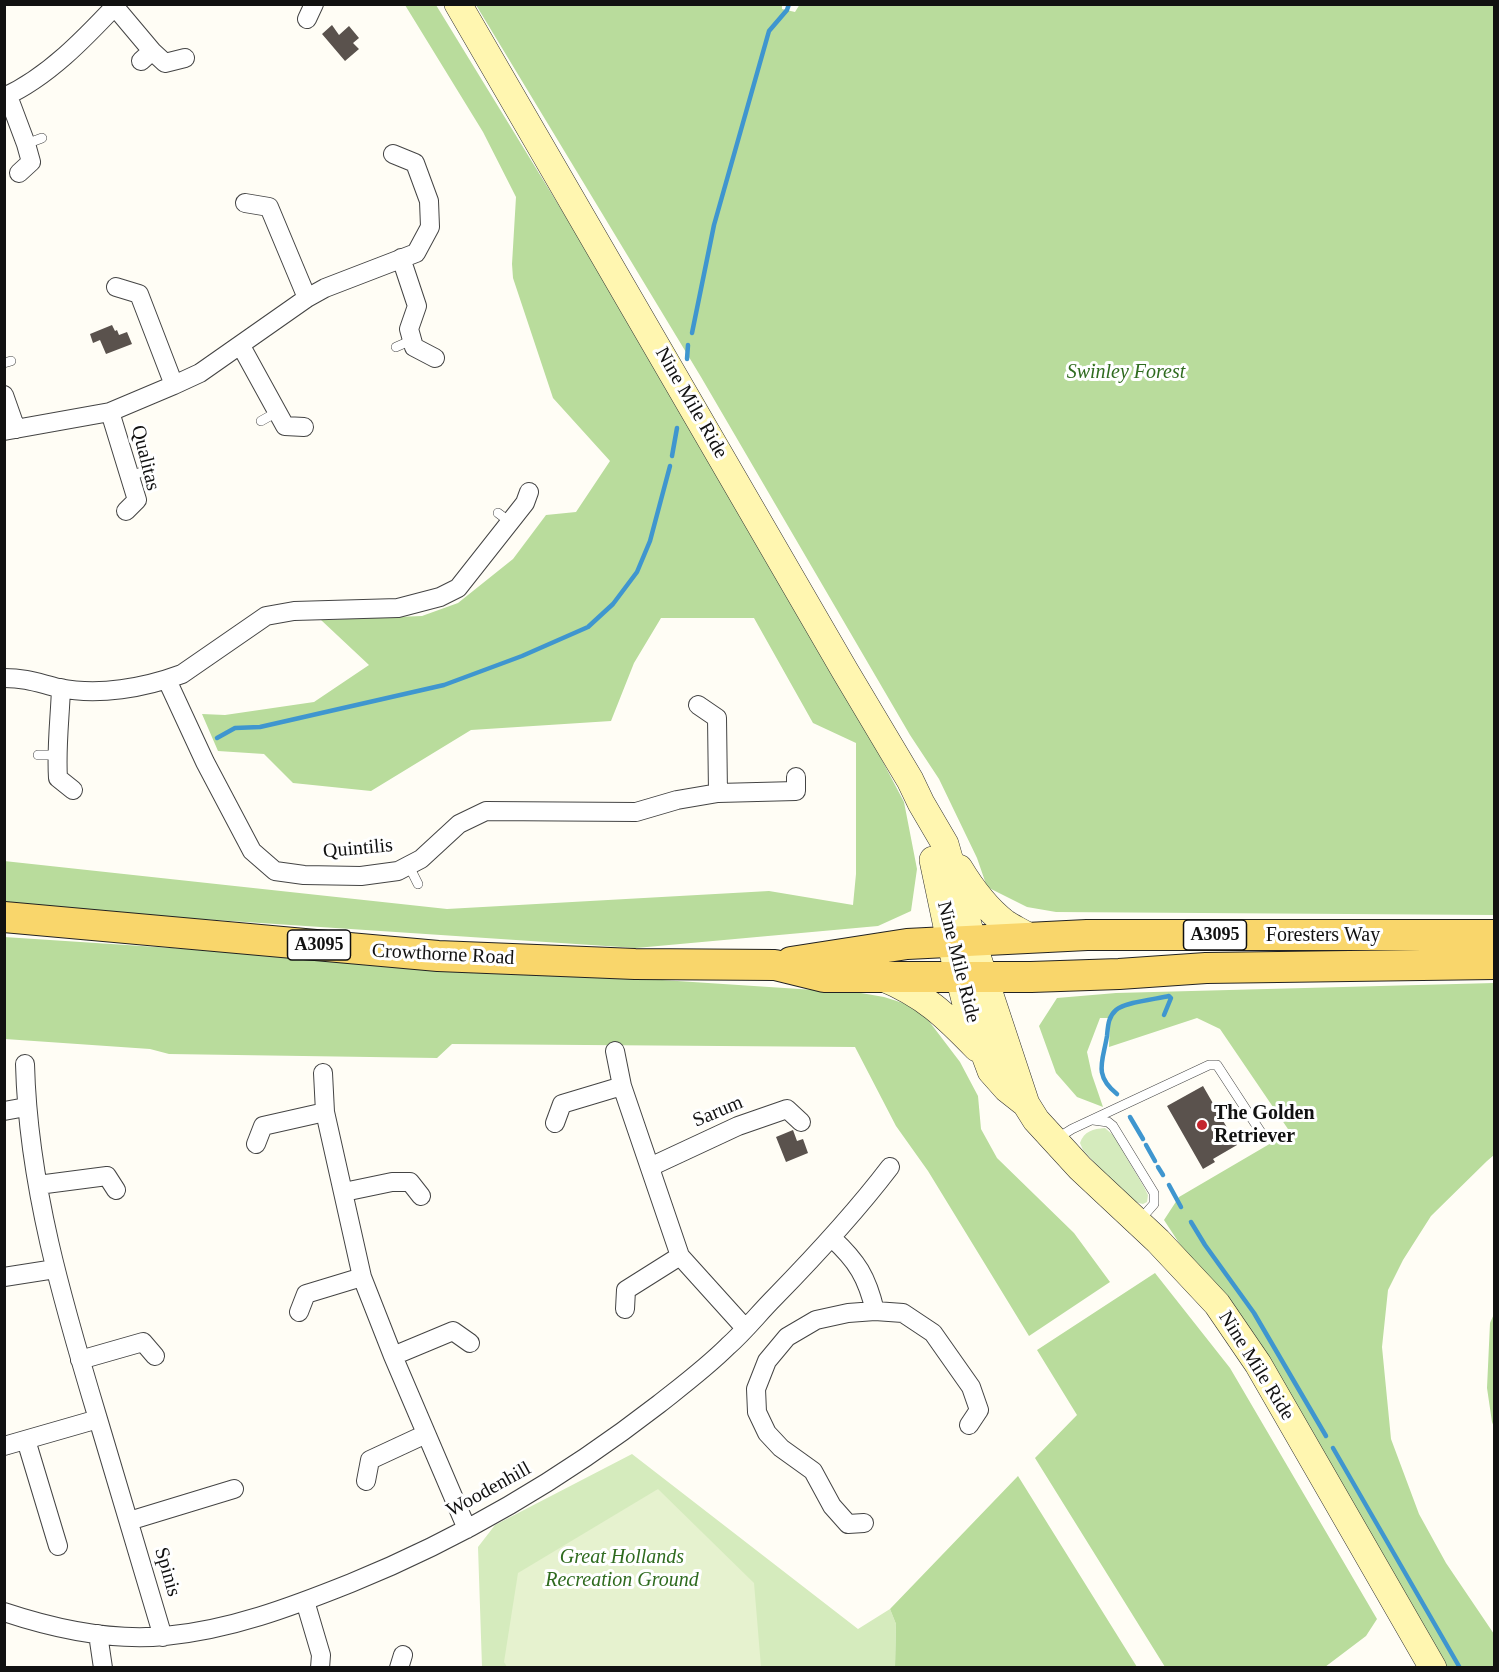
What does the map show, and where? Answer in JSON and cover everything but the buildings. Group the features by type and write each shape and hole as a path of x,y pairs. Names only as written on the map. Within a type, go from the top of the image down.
{"main road":[{"name":"Nine Mile Ride","path":"458,4 910,780 945,844 966,959 969,1012 991,1071 1007,1089 1026,1104 1054,1140 1086,1173 1138,1222 1217,1304 1236,1330 1318,1466 1433,1668"},
{"name":"Nine Mile Ride","path":"921,803 966,959 1026,1104"},
{"path":"945,844 966,880 989,908 1007,924 1029,937"},
{"name":"Crowthorne Road","path":"4,917 438,956 635,964 775,965 879,947 966,959"},
{"name":"Foresters Way","path":"966,959 1029,937 1087,934 1494,935"},
{"name":"Foresters Way","path":"966,959 1119,974 1206,968 1494,964"},
{"name":"Crowthorne Road","path":"775,965 824,977 881,977 966,959"},
{"path":"881,977 916,994 942,1011 984,1055"}],"street":[{"path":"19,173 31,162 34,141 6,97 65,55 116,6 146,56 165,63 185,58"},
{"name":"Qualitas","path":"4,395 10,430 110,412 200,373 324,288 416,253 430,227 429,201 415,163 393,154"},
{"path":"245,203 268,207 283,224 307,298"},
{"path":"401,258 417,306 404,343 435,358"},
{"path":"116,287 139,294 151,308 174,385"},
{"path":"241,346 285,426 304,427"},
{"name":"Qualitas","path":"110,412 124,453 137,474 137,500 126,511"},
{"path":"4,678 24,678 61,688 112,691 167,680 182,674 266,616 294,610 398,608 449,592 458,588 504,517 531,500"},
{"name":"Quintilis","path":"167,680 204,762 252,851 275,871 304,875 361,876 398,871 433,849 459,824 486,810 636,812 677,800 718,793 796,791 796,777"},
{"path":"61,688 58,778 74,790"},
{"path":"698,705 717,718 718,793"},
{"path":"615,1051 622,1086 680,1256 745,1328"},
{"name":"Spinis","path":"25,1064 26,1107 38,1185 55,1269 163,1636"},
{"path":"323,1072 325,1112 362,1277 393,1356 468,1529"},
{"path":"555,1123 562,1104 622,1086"},
{"path":"4,1110 26,1107"},
{"name":"Sarum","path":"650,1167 738,1126 787,1109 801,1122"},
{"path":"256,1144 263,1126 325,1112"},
{"name":"Woodenhill","path":"4,1612 34,1622 126,1637 163,1636 205,1630 259,1617 305,1601 388,1568 468,1529 537,1490 606,1444 686,1383 729,1346 832,1238 858,1210 890,1167"},
{"path":"38,1185 107,1176 116,1190"},
{"path":"344,1192 392,1182 410,1182 421,1196"},
{"path":"832,1238 852,1256 865,1278 875,1311"},
{"path":"625,1309 626,1290 680,1256"},
{"path":"4,1277 55,1269"},
{"path":"299,1312 306,1294 362,1277"},
{"path":"864,1523 848,1524 832,1506 813,1471 781,1448 767,1433 757,1412 756,1389 767,1361 787,1337 816,1320 848,1313 875,1311 903,1313 933,1333 971,1387 979,1410 969,1425"},
{"path":"393,1356 453,1331 470,1343"},
{"path":"80,1360 143,1342 155,1356"},
{"path":"4,1446 98,1419"},
{"path":"366,1481 370,1460 426,1434"},
{"path":"26,1440 58,1546"},
{"path":"129,1521 234,1489"},
{"path":"305,1601 321,1655 320,1668"},
{"path":"98,1634 103,1668"}],"lane":[{"path":"261,421 277,412"},
{"path":"38,755 57,756"},
{"path":"409,866 418,884"},
{"path":"1054,1140 1091,1120 1209,1065 1217,1065 1262,1134"},
{"path":"1118,1108 1114,1114 1118,1132"},
{"path":"1091,1120 1108,1122 1118,1132 1154,1193 1154,1204 1138,1222"}],"green space":[{"name":"Swinley Forest","path":"782,4 782,9 795,12 800,4 1494,5 1494,915 1056,912 1027,907 987,887 977,858 939,779 910,735 701,377 476,5"},
{"path":"405,5 436,5 651,356 873,743 904,802 917,869 911,911 878,926 636,948 5,906 4,861 447,909 769,891 853,905 856,874 856,743 813,723 754,618 661,618 634,663 611,721 471,730 371,791 293,783 264,754 218,751 202,714 225,715 314,702 369,665 321,620 422,616 458,603 513,559 546,515 576,512 610,461 553,398 513,278 516,197 483,132"},
{"path":"4,937 861,993 884,997 919,1008 960,1062 978,1096 981,1129 997,1158 1074,1233 1110,1282 1029,1336 928,1171 896,1126 855,1047 452,1044 437,1058 169,1054 150,1049 5,1039"},
{"path":"1494,983 1494,1155 1431,1216 1403,1260 1388,1290 1382,1347 1391,1439 1419,1514 1446,1563 1494,1634 1494,1667 1447,1667 1249,1333 1185,1252 1164,1220 1179,1197 1290,1132 1220,1029 1197,1018 1109,1047 1110,1018 1100,1018 1087,1052 1103,1107 1077,1097 1056,1073 1039,1026 1057,998 1116,993"},
{"path":"1105,1128 1113,1135 1144,1187 1148,1195 1147,1202 1143,1204 1130,1201 1083,1150 1080,1143 1087,1133"},
{"path":"1155,1273 1230,1368 1377,1619 1366,1636 1325,1667 1165,1667 1035,1458 1077,1415 1037,1350"},
{"path":"1494,1314 1494,1427 1487,1388 1490,1323"},
{"name":"Great Hollands Recreation Ground","path":"632,1454 858,1629 890,1609 896,1624 895,1667 482,1667 478,1547 495,1525"},
{"path":"1018,1476 1137,1667 895,1667 896,1624 890,1609"},
{"path":"658,1489 754,1583 761,1667 507,1667 504,1662 518,1573"}],"waterway":[{"path":"692,333 714,225 769,31 787,10 789,4"},
{"path":"687,359 688,345"},
{"path":"672,456 677,428"},
{"path":"217,738 235,728 260,727 444,685 522,656 588,627 613,604 637,572 650,541 670,466"},
{"path":"1117,1094 1102,1074 1102,1060 1111,1016 1120,1007 1169,996 1171,998 1164,1015"},
{"path":"1130,1117 1143,1139"},
{"path":"1146,1145 1155,1161"},
{"path":"1158,1167 1163,1175"},
{"path":"1169,1185 1181,1207"},
{"path":"1191,1222 1254,1313 1326,1436"},
{"path":"1333,1448 1460,1668"}],"place":[{"name":"The Golden Retriever","path":"1202,1125"}]}
